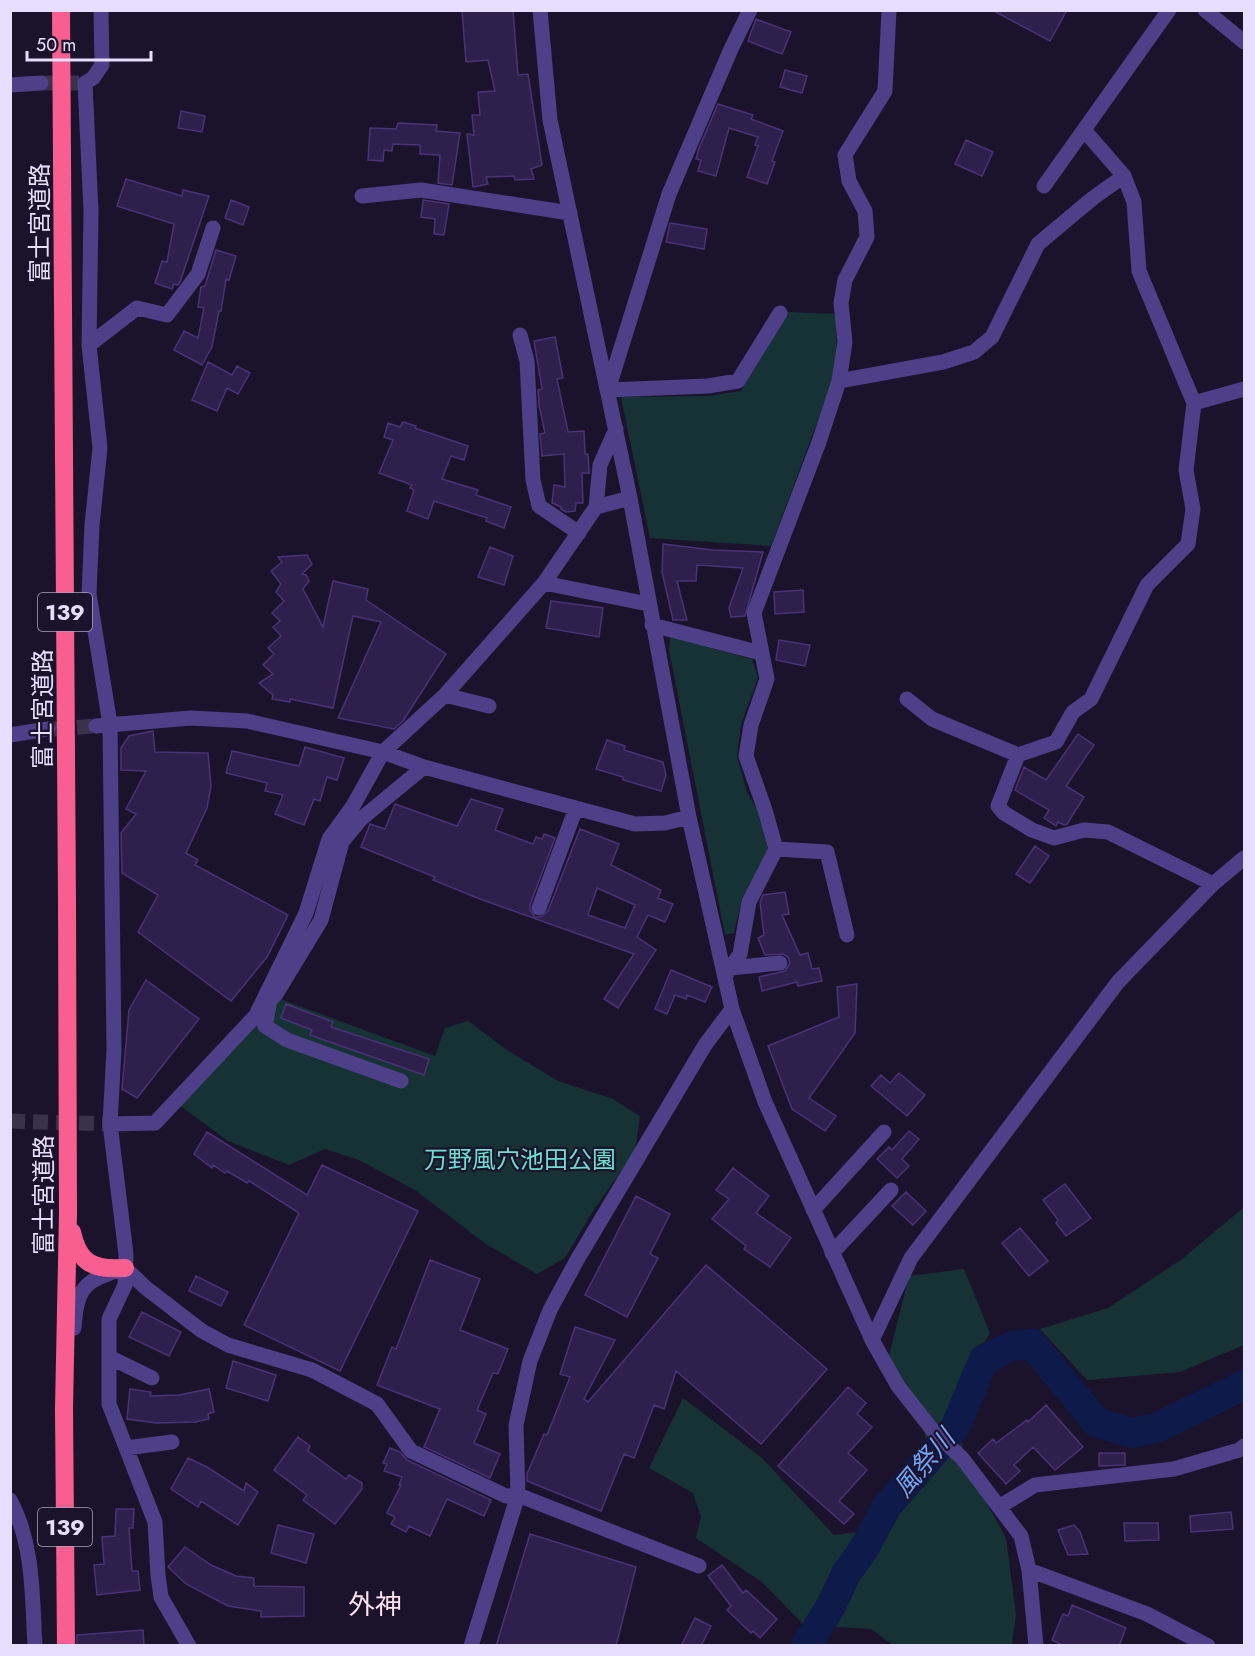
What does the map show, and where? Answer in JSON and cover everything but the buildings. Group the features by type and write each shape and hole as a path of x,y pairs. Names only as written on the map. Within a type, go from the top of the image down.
{"highway":[{"name":"富士宮道路","path":"61,10 68,1213 64,1408"},
{"path":"68,1213 79,1255 98,1267 125,1268"},
{"name":"139","path":"64,1408 66,1646"}],"street":[{"path":"101,10 102,65 93,78 85,83 91,211 89,345 100,448 92,525 89,594 103,725 114,1050 110,1124 126,1254 125,1285 109,1319 109,1404 155,1522 158,1575 162,1597 189,1646"},
{"path":"540,10 550,120 630,498 689,817 727,972 732,1009 765,1102 872,1340 898,1386 934,1432 962,1458 1021,1536 1029,1570 1036,1646"},
{"path":"608,390 669,194 750,10"},
{"path":"727,972 740,954 749,902 776,849 746,756 751,725 767,679 754,613 819,442 839,381 845,342 841,303 845,280 867,237 865,211 849,181 845,155 885,91 889,10"},
{"path":"1044,186 1169,10"},
{"path":"1205,10 1245,42"},
{"path":"10,85 41,83"},
{"path":"907,699 932,719 1018,755 1056,742 1073,712 1091,699 1147,585 1188,544 1194,509 1186,470 1194,403 1139,271 1134,202 1124,176 1084,130"},
{"path":"839,381 943,362 974,352 992,337 1038,244 1093,198 1124,176"},
{"path":"362,196 421,190 570,213"},
{"path":"89,345 137,308 167,315 198,274 213,228"},
{"path":"608,390 708,386 738,381 780,313"},
{"path":"520,335 527,361 533,480 539,506 579,533"},
{"path":"1194,403 1245,389"},
{"path":"254,1018 306,914 329,839 353,806 383,752 445,695 544,583 579,533 596,507 600,465 616,429"},
{"path":"596,507 630,498"},
{"path":"544,583 648,604"},
{"path":"652,625 761,653"},
{"path":"445,695 489,706"},
{"path":"103,725 191,718 247,721 383,752 424,767 635,824 665,823 689,817"},
{"path":"10,735 48,729"},
{"path":"1018,755 998,806 1004,813 1032,830 1054,838 1084,830 1108,832 1213,884"},
{"path":"110,1124 155,1123 270,1000 321,920 342,843 361,819 424,767"},
{"path":"539,908 576,808"},
{"path":"776,849 827,852 848,935"},
{"path":"872,1340 911,1258 1118,982 1213,884 1245,858"},
{"path":"727,972 780,963"},
{"path":"270,1000 265,1026 287,1040 401,1081"},
{"path":"471,1646 518,1495 516,1425 530,1361 550,1310 577,1260 705,1045 732,1009"},
{"path":"813,1210 884,1132"},
{"path":"832,1253 891,1190"},
{"path":"125,1268 146,1288 202,1332 228,1344 312,1370 376,1404 411,1451 506,1496 518,1495 699,1566"},
{"path":"64,1408 70,1383 75,1305 83,1289 93,1278 125,1268"},
{"path":"109,1357 152,1378"},
{"path":"126,1448 172,1442"},
{"path":"999,1507 1035,1485 1174,1469 1239,1450 1245,1446"},
{"path":"10,1500 21,1523 26,1543 35,1646"},
{"path":"1029,1570 1147,1614 1203,1645"}],"green space":[{"path":"788,312 835,314 837,345 833,380 771,546 650,538 621,397 708,396 741,391"},
{"path":"670,637 752,659 758,677 741,725 737,756 747,792 758,812 768,849 742,898 734,933 725,935 669,650"},
{"name":"万野風穴池田公園","path":"280,999 435,1056 445,1028 468,1021 507,1050 558,1081 613,1099 640,1116 635,1151 593,1211 565,1258 537,1274 486,1244 415,1190 359,1160 325,1149 289,1165 228,1141 179,1105"},
{"path":"1244,1207 1244,1345 1180,1372 1087,1380 1040,1329 1108,1308 1182,1259"},
{"path":"964,1269 990,1333 965,1376 962,1458 1006,1538 1016,1615 1012,1645 893,1645 871,1629 804,1625 762,1582 696,1538 701,1517 693,1493 649,1468 683,1398 762,1458 834,1535 874,1530 929,1458 922,1418 889,1356 909,1276"}],"waterway":[{"name":"風祭川","path":"806,1646 887,1506 955,1428 984,1359 1012,1346 1032,1344 1097,1423 1133,1433 1158,1427 1244,1385"}],"tunnel":[{"path":"41,83 85,83"},
{"path":"54,729 96,726"},
{"path":"10,1121 110,1124"}],"district":[{"name":"外神","path":"375,1604"}]}
